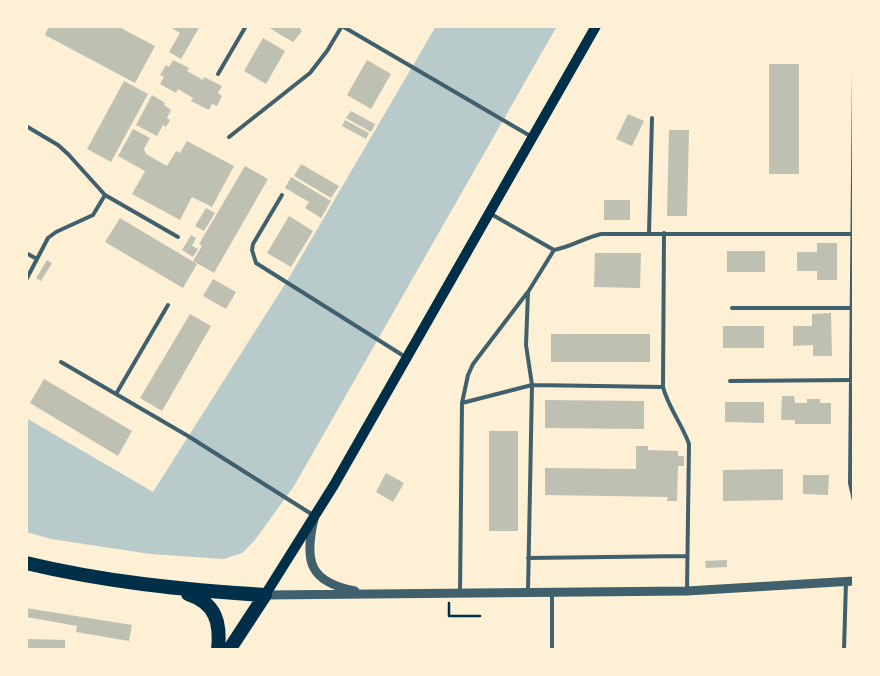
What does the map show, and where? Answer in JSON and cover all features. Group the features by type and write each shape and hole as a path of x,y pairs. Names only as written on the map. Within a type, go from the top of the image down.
{"highway":[{"path":"26,563 83,575 174,589 265,595 229,650"},
{"path":"174,589 194,595 206,602 214,612 219,627 218,650"}],"main road":[{"path":"265,595 315,516 408,358 596,26"}],"street":[{"path":"315,516 311,532 310,553 316,573 326,582 333,585 375,595"},
{"path":"265,595 687,591 850,581"}],"lane":[{"path":"218,74 246,26"},
{"path":"229,137 310,73 327,51 342,26 532,137"},
{"path":"854,70 852,451 850,483 854,501"},
{"path":"649,233 652,118"},
{"path":"26,126 58,145 105,195 178,237"},
{"path":"282,194 253,244 253,256 256,263 408,358"},
{"path":"26,280 48,238 56,232 93,215 105,195"},
{"path":"489,213 554,250 566,248 591,236 601,234 853,234"},
{"path":"664,233 663,387 665,395 685,433 688,444 687,591"},
{"path":"460,594 462,403 466,382 473,364 528,292 554,250"},
{"path":"26,253 37,259"},
{"path":"528,292 526,345 532,385 528,594"},
{"path":"116,394 168,305"},
{"path":"732,308 853,308"},
{"path":"61,362 188,436 315,516"},
{"path":"730,380 852,380"},
{"path":"462,403 532,385 663,387"},
{"path":"528,558 687,556"},
{"path":"844,650 850,581"},
{"path":"552,593 552,650"}],"path":[{"path":"450,594 449,616 480,616"}],"shaded area":[{"path":"436,26 557,26 294,486 255,540 242,553 224,559 150,554 51,539 26,532 26,418 153,492 287,281"}],"building":[{"path":"49,26 117,26 155,46 135,83 45,35"},
{"path":"168,26 200,26 181,59 169,52 180,33"},
{"path":"266,26 302,26 300,30 302,31 293,42"},
{"path":"263,38 285,51 266,84 244,71"},
{"path":"173,60 189,68 187,71 203,80 204,77 222,86 218,93 222,96 217,106 212,104 209,110 191,101 193,98 178,89 176,93 160,84 164,77 160,75 166,65 169,67"},
{"path":"367,60 391,74 371,109 347,95"},
{"path":"769,64 799,64 799,174 769,174"},
{"path":"124,81 148,94 111,162 87,149"},
{"path":"152,95 165,103 164,105 171,110 167,118 170,120 166,127 163,125 157,136 136,125"},
{"path":"351,111 375,124 371,132 346,118"},
{"path":"628,114 644,121 632,146 616,139"},
{"path":"345,120 369,133 366,139 342,126"},
{"path":"133,129 150,138 144,149 146,154 167,166 176,151 180,153 187,141 234,166 212,207 192,197 180,220 132,194 145,171 118,156"},
{"path":"669,130 689,130 687,216 667,216"},
{"path":"301,164 339,186 331,198 294,176"},
{"path":"245,166 268,179 214,273 193,261 202,246 199,244"},
{"path":"291,177 331,201 321,218 305,208 309,202 285,188"},
{"path":"604,200 630,200 630,220 604,220"},
{"path":"206,208 215,213 204,231 195,226"},
{"path":"289,216 313,231 291,267 267,253"},
{"path":"120,218 197,264 183,288 105,242"},
{"path":"191,235 196,238 192,246 198,249 193,257 182,250"},
{"path":"817,243 837,243 837,280 817,280 817,271 797,271 797,252 817,252"},
{"path":"727,251 765,251 765,272 727,272"},
{"path":"595,253 641,253 640,288 594,287"},
{"path":"47,260 52,263 41,281 36,278"},
{"path":"213,279 236,292 226,309 203,296"},
{"path":"831,313 832,356 813,356 813,345 793,346 793,326 812,326 812,314"},
{"path":"190,314 211,326 162,411 140,398"},
{"path":"723,326 764,326 764,348 723,348"},
{"path":"551,334 650,334 650,362 551,362"},
{"path":"44,379 132,431 118,456 30,403"},
{"path":"782,396 794,396 795,403 807,403 807,399 820,399 820,403 831,403 831,424 795,424 795,420 781,420"},
{"path":"545,400 644,401 644,429 545,428"},
{"path":"725,402 764,402 764,423 725,422"},
{"path":"489,431 518,431 518,531 489,531"},
{"path":"636,446 648,446 648,450 678,451 678,456 684,456 684,466 678,466 677,501 667,501 668,497 545,495 545,468 636,469"},
{"path":"783,469 783,500 723,501 723,470"},
{"path":"386,473 404,483 393,502 376,492"},
{"path":"803,475 829,475 828,495 803,494"},
{"path":"727,560 727,567 706,568 705,561"},
{"path":"26,608 132,625 129,641 76,632 77,626 26,617"},
{"path":"26,639 65,640 65,650 26,650"}]}
